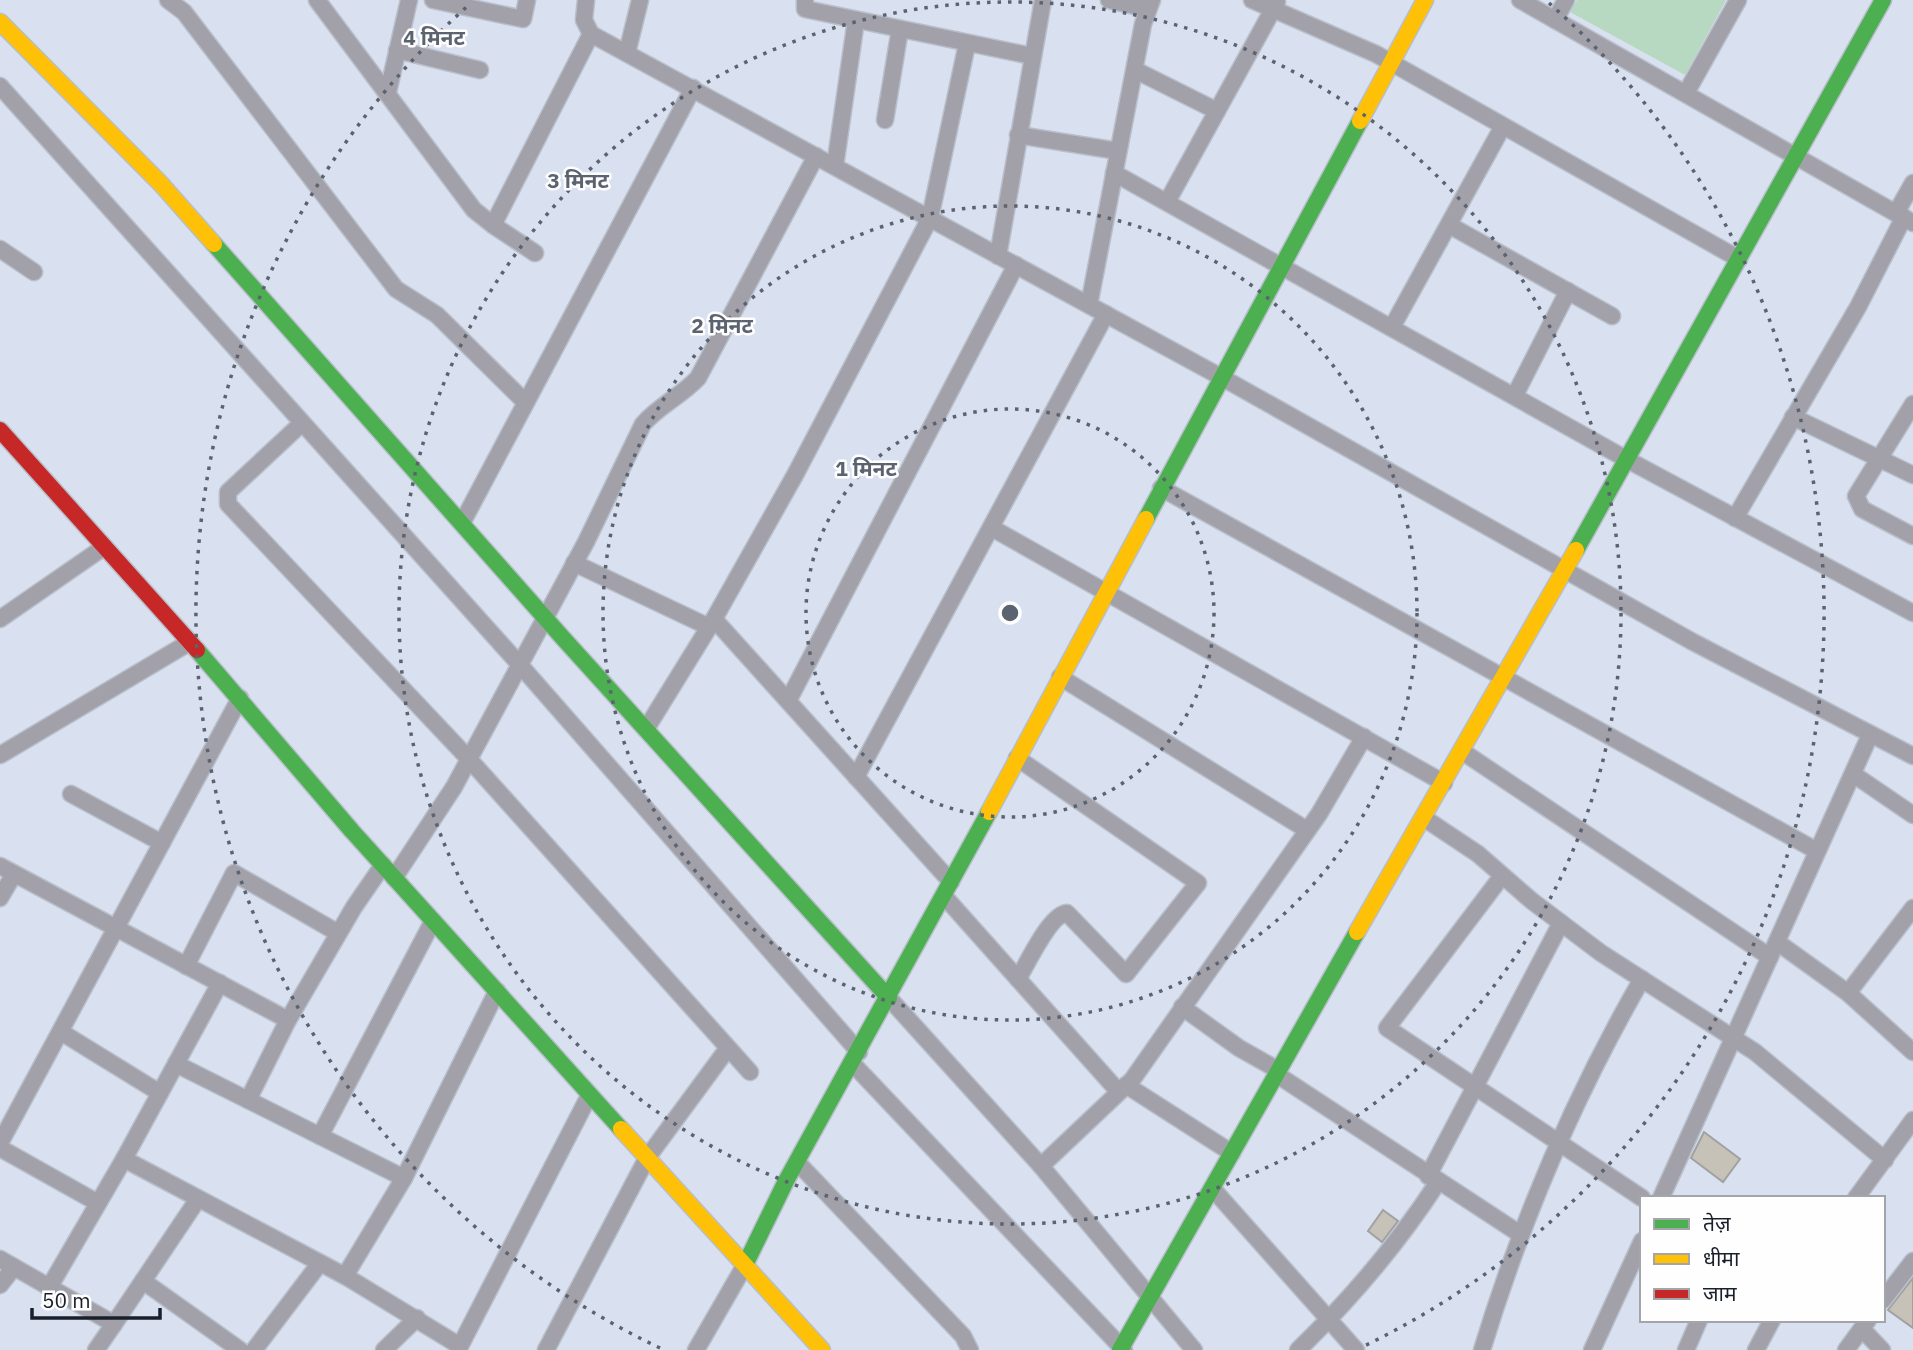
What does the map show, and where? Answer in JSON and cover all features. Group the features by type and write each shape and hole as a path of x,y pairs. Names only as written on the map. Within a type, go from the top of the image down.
{"street":[{"path":"168,0 184,12 396,289 437,315 525,402"},
{"path":"317,0 474,210 535,253"},
{"path":"388,92 409,0"},
{"path":"433,0 523,19 527,0"},
{"path":"586,0 584,20 591,34 1221,377 1564,570 1870,736 1913,756"},
{"path":"627,53 640,0"},
{"path":"805,0 805,9 1032,56"},
{"path":"998,256 1043,0"},
{"path":"1088,305 1150,4 1109,0"},
{"path":"1252,0 1276,4 1391,63 1739,260"},
{"path":"696,1350 745,1265 797,1162 889,998 1425,0"},
{"path":"1520,0 1904,218"},
{"path":"1555,20 1566,0"},
{"path":"1686,93 1738,0"},
{"path":"0,86 520,665 855,1058 1122,1349 1148,1298 1463,751 1883,0"},
{"path":"1167,202 1276,4"},
{"path":"835,166 856,20"},
{"path":"0,22 161,184 545,618 1041,1166 1148,1298 1194,1350"},
{"path":"885,120 900,29"},
{"path":"493,225 591,34"},
{"path":"646,729 711,623 795,475 930,218 967,44"},
{"path":"397,50 480,70"},
{"path":"1135,70 1217,111"},
{"path":"462,523 693,88"},
{"path":"1392,327 1503,126"},
{"path":"1018,135 1118,151"},
{"path":"248,1100 288,1020 338,933 454,787 574,564 643,424 654,412 683,394 698,378 816,156"},
{"path":"1114,173 1626,459 1913,614"},
{"path":"1735,518 1858,307 1904,218 1913,183"},
{"path":"1448,225 1612,316"},
{"path":"0,249 34,272"},
{"path":"788,701 1016,265"},
{"path":"1515,395 1568,291"},
{"path":"856,777 1105,314"},
{"path":"1913,404 1859,487 1857,503 1913,536"},
{"path":"1793,417 1913,475"},
{"path":"301,424 228,492 228,504 468,758 750,1072"},
{"path":"0,430 240,698 388,872 822,1350"},
{"path":"1161,488 1503,680 1818,851"},
{"path":"992,528 1444,783"},
{"path":"0,619 104,547"},
{"path":"574,564 711,623 788,701 856,777 1018,979 1122,1088 1232,1153"},
{"path":"0,755 190,642"},
{"path":"1060,677 1307,830"},
{"path":"98,1203 0,1146 240,698"},
{"path":"1662,1196 1870,736"},
{"path":"1041,1166 1122,1088 1307,830 1364,737"},
{"path":"1463,751 1770,957"},
{"path":"1017,758 1198,883 1126,974 1074,918 1061,913 1052,922 1018,979"},
{"path":"1853,774 1913,815"},
{"path":"71,794 162,844"},
{"path":"1424,818 1478,855 1561,923 1755,1052 1885,1160"},
{"path":"0,898 7,870 288,1020"},
{"path":"186,965 234,873 338,933"},
{"path":"1502,876 1387,1028 1640,1197"},
{"path":"1848,993 1913,908"},
{"path":"320,1136 433,921"},
{"path":"1298,1350 1329,1320 1401,1240 1433,1179 1475,1087 1561,923"},
{"path":"1900,925 1913,936"},
{"path":"1777,942 1848,993 1913,1052"},
{"path":"1482,1350 1520,1234 1560,1144 1642,979"},
{"path":"50,1286 124,1159 220,983"},
{"path":"345,1276 404,1178 497,992"},
{"path":"1182,1007 1433,1179 1520,1234"},
{"path":"61,1032 160,1093"},
{"path":"546,1350 647,1158 729,1048"},
{"path":"176,1064 404,1178"},
{"path":"124,1159 345,1276 417,1318 459,1348 589,1096"},
{"path":"1858,1196 1913,1120"},
{"path":"797,1162 963,1336 970,1350"},
{"path":"1212,1188 1356,1350"},
{"path":"96,1350 198,1199"},
{"path":"1592,1350 1640,1246"},
{"path":"1885,1297 1913,1261"},
{"path":"0,1285 7,1263 114,1324"},
{"path":"254,1350 320,1263"},
{"path":"143,1281 240,1350"},
{"path":"384,1350 417,1318"},
{"path":"1686,1350 1698,1322"},
{"path":"1756,1350 1771,1322"},
{"path":"1846,1350 1865,1324 1882,1350"}],"green space":[{"path":"1577,0 1726,0 1685,75 1570,12"}],"building":[{"path":"1704,1132 1740,1159 1723,1182 1691,1158"},
{"path":"1383,1210 1398,1221 1382,1242 1368,1231"},
{"path":"1913,1278 1913,1328 1888,1310"}],"traffic: fast":[{"path":"1576,550 1883,0"},
{"path":"1146,519 1360,121"},
{"path":"214,244 562,637 889,998"},
{"path":"197,650 352,831 621,1129"},
{"path":"745,1265 786,1181 989,812"},
{"path":"1120,1350 1357,932"}],"traffic: slow":[{"path":"1360,121 1425,0"},
{"path":"0,22 161,184 214,244"},
{"path":"989,812 1146,519"},
{"path":"1357,932 1576,550"},
{"path":"621,1129 822,1350"}],"traffic: jam":[{"path":"0,430 197,650"}]}
